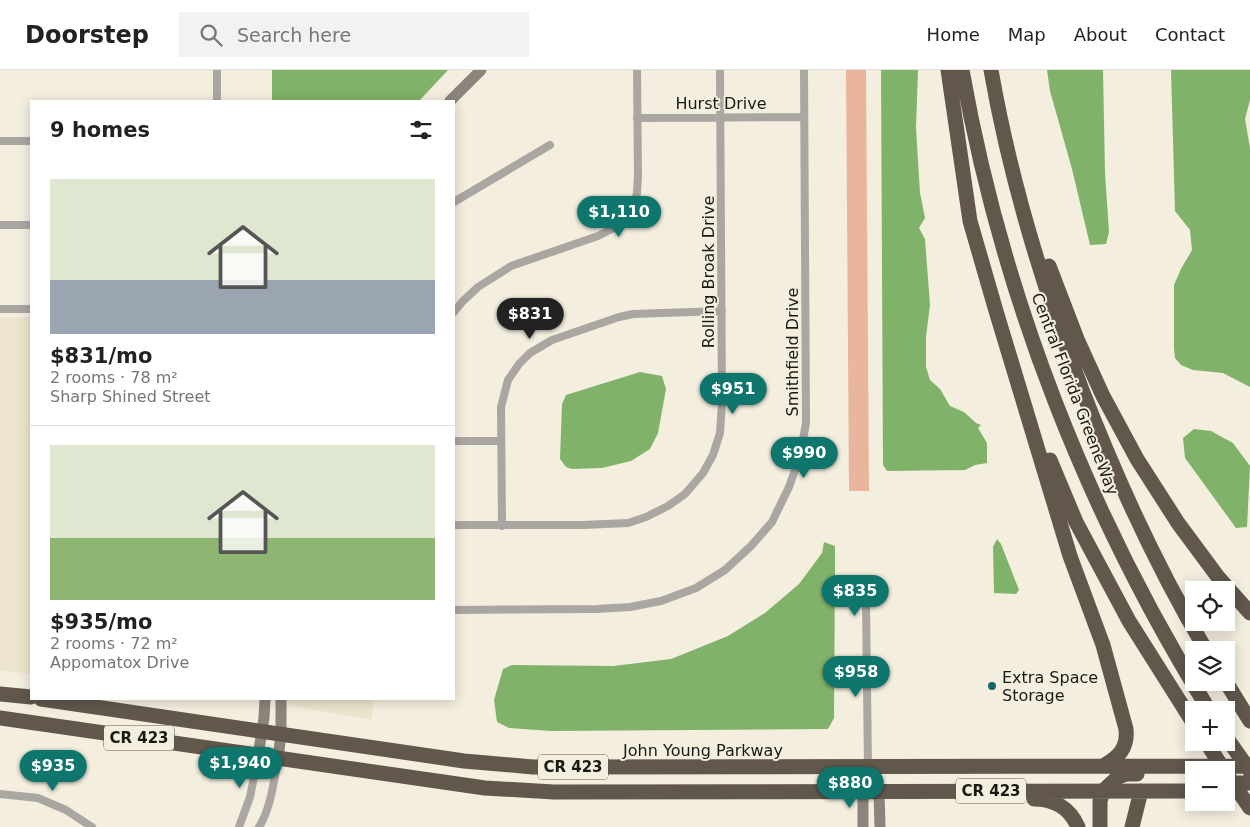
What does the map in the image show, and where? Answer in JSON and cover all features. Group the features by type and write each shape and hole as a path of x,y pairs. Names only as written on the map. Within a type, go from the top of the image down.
{"highway":[{"path":"948,70 970,221 1070,556 1103,645 1126,728 1127,738 1123,750 1103,766"},
{"name":"Central Florida GreeneWay","path":"962,70 980,159 1003,244 1029,327 1058,408 1091,489 1124,558 1160,627 1204,701"},
{"path":"992,74 1013,157 1034,225 1077,340 1103,396 1137,459 1178,523 1218,577 1250,613"},
{"name":"Central Florida GreeneWay","path":"992,74 1008,152 1028,226 1075,372 1102,441 1134,511 1201,641"},
{"path":"1023,399 1076,522 1130,622 1185,710"},
{"path":"1232,691 1250,721"},
{"path":"0,694 30,697"},
{"name":"John Young Parkway","path":"48,700 464,761 533,767 1250,766"},
{"name":"CR 423","path":"0,718 486,788 554,792 1103,792 1185,790"},
{"path":"1235,750 1250,772 1235,773"},
{"path":"1100,827 1100,801 1103,792 1118,777 1128,774 1185,774"},
{"path":"1235,783 1250,783"},
{"path":"1235,784 1250,802"},
{"path":"1132,827 1141,791"},
{"path":"918,792 952,799 1048,800 1066,809 1074,818 1078,827"},
{"path":"1235,795 1250,802"}],"street":[{"path":"217,70 218,100"},
{"path":"451,100 481,70"},
{"path":"455,311 478,287 511,266 598,236 622,224 633,209 638,193 637,70"},
{"name":"Rolling Broak Drive","path":"455,525 502,526 628,523 661,510 685,494 703,472 713,455 720,433 722,403 720,70"},
{"name":"Smithfield Drive","path":"455,610 597,609 630,607 661,601 696,588 725,570 752,546 772,522 790,487 800,456 806,423 804,70"},
{"name":"Hurst Drive","path":"637,118 804,117"},
{"path":"0,141 30,141"},
{"path":"455,201 550,145"},
{"path":"0,225 30,225"},
{"path":"0,310 30,309"},
{"path":"502,526 501,406 508,380 519,364 530,353 552,340 619,317 634,314 722,311"},
{"path":"455,441 501,441"},
{"path":"863,827 863,792 868,767 866,604"},
{"path":"239,827 250,796 263,732 264,700"},
{"path":"259,827 270,797 278,759 281,734 281,700"},
{"path":"868,767 879,792 880,827"},
{"path":"0,794 38,798 66,810 92,827"}],"shaded area":[{"path":"272,70 448,70 420,100 272,100"},
{"path":"846,70 866,70 869,491 849,491"},
{"path":"881,70 918,70 916,128 920,193 925,218 919,228 925,239 930,305 926,337 926,367 930,380 940,389 950,406 964,412 981,425 978,428 987,443 987,463 975,465 965,470 887,471 883,465"},
{"path":"1047,70 1103,70 1105,173 1109,232 1106,244 1090,245 1072,169 1050,91"},
{"path":"1171,70 1250,70 1250,100 1245,119 1250,148 1250,387 1223,373 1193,370 1181,365 1175,358 1174,285 1192,250 1190,230 1175,211"},
{"path":"30,317 30,674 0,670 0,318"},
{"path":"640,372 662,376 666,389 658,433 650,449 631,461 602,468 572,469 566,467 560,459 562,404 566,395"},
{"path":"1194,429 1211,431 1233,443 1250,466 1247,527 1236,528 1185,458 1183,438"},
{"path":"997,539 1001,544 1019,590 1016,594 994,593 993,547"},
{"path":"824,542 835,546 834,718 828,729 551,731 509,728 497,722 494,700 503,669 512,665 613,666 671,659 728,636 765,613 799,584 822,553"},
{"path":"285,700 373,700 372,720 285,705"}],"place":[{"name":"Extra Space Storage","path":"992,686"}]}
